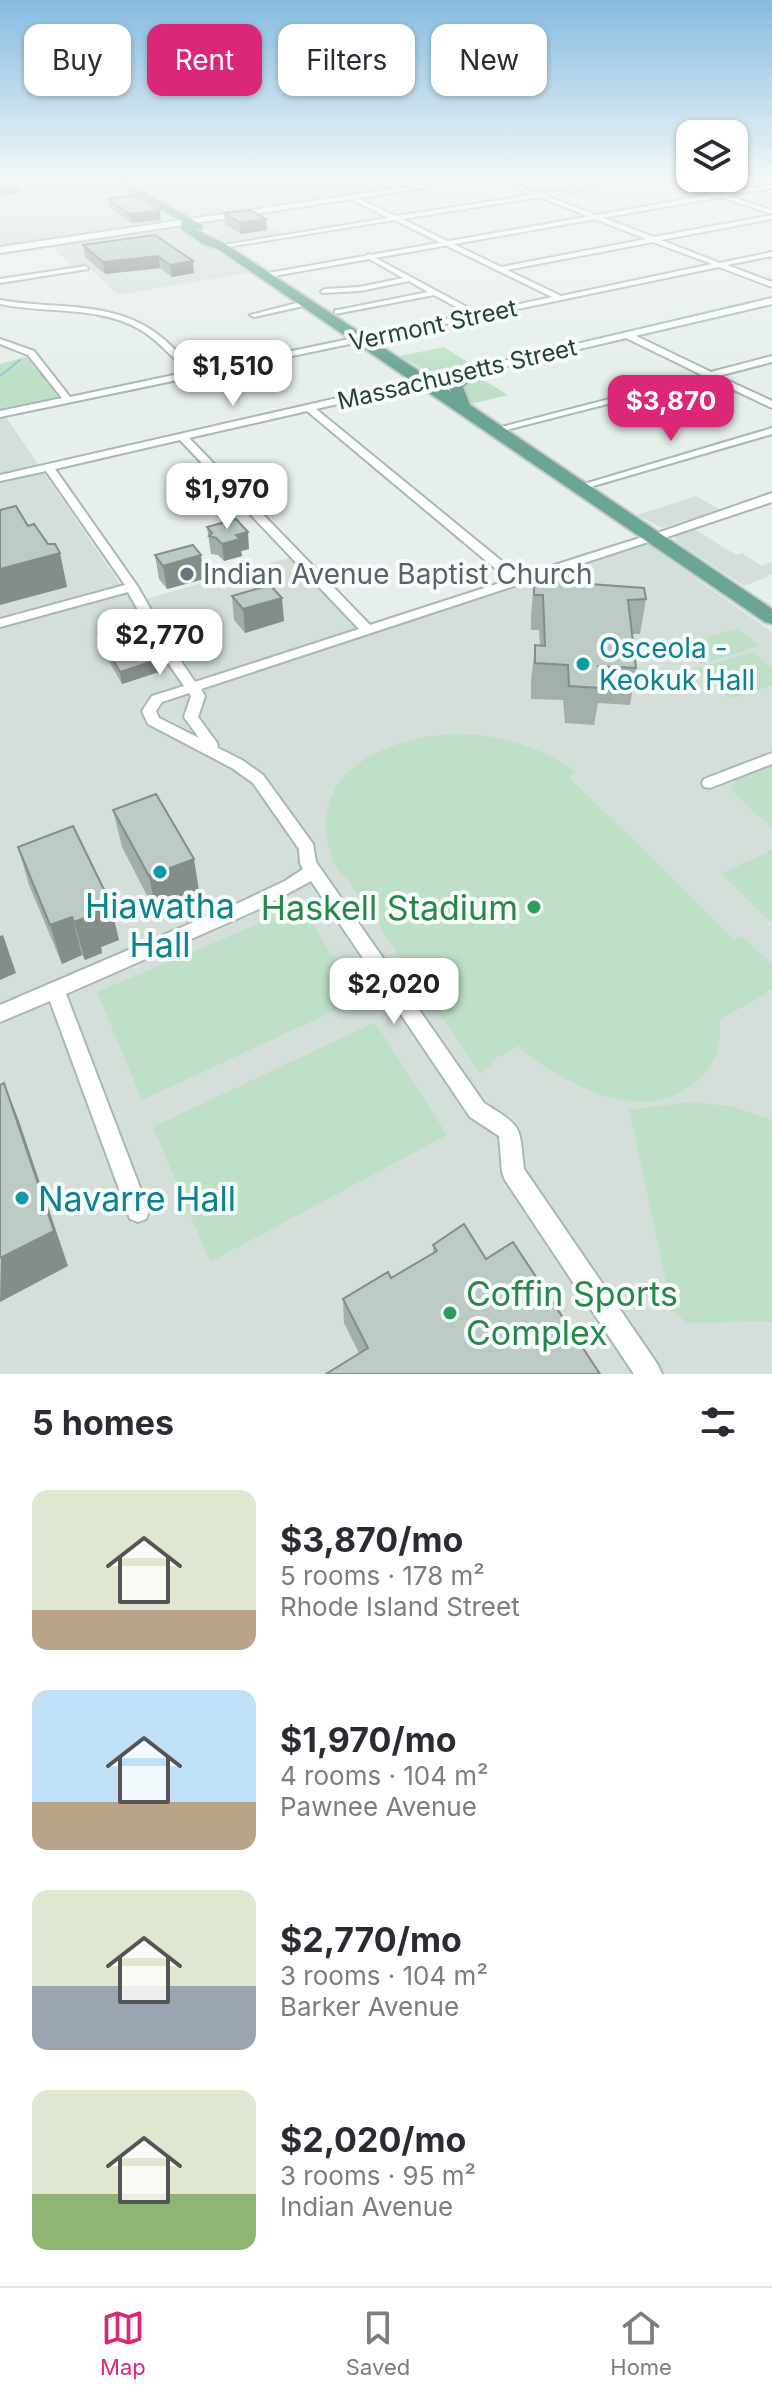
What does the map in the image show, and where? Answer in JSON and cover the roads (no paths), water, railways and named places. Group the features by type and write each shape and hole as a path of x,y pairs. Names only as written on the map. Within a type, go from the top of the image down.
{"main road":[{"path":"0,250 33,245"},
{"path":"213,245 221,246 425,381 772,618"},
{"name":"Massachusetts Street","path":"425,381 772,301"},
{"path":"464,408 456,387 464,376 474,370"}],"street":[{"path":"221,246 227,245"},
{"path":"262,275 433,245"},
{"path":"450,245 560,298"},
{"path":"499,269 627,245"},
{"path":"668,245 772,285"},
{"name":"Vermont Street","path":"0,414 772,254"},
{"path":"368,256 476,315"},
{"path":"0,281 86,268"},
{"path":"325,291 360,289 409,279"},
{"path":"360,289 383,303"},
{"path":"338,312 435,293"},
{"path":"0,302 103,314 131,322 150,333 195,374"},
{"path":"254,315 305,303"},
{"path":"627,335 772,405"},
{"path":"0,341 31,353 68,400"},
{"path":"497,431 772,359"},
{"name":"Massachusetts Street","path":"0,478 425,381"},
{"path":"309,408 518,581"},
{"path":"579,487 772,431"},
{"path":"183,437 367,630"},
{"path":"49,468 132,587 169,654 198,696 193,707 193,723 221,755"},
{"path":"649,1374 513,1172 509,1131 477,1110 308,863 307,848 265,788 247,770 153,721 149,711 150,704 157,699 772,497"},
{"path":"0,623 132,587"},
{"path":"710,783 772,758"},
{"path":"0,1014 251,905 314,871"},
{"path":"55,990 138,1211"}],"waterway":[{"path":"0,376 20,360"}],"place":[{"name":"Indian Avenue Baptist Church","path":"187,574"},
{"name":"Osceola - Keokuk Hall","path":"583,664"},
{"name":"Hiawatha Hall","path":"160,872"},
{"name":"Haskell Stadium","path":"534,907"},
{"name":"Navarre Hall","path":"22,1198"},
{"name":"Coffin Sports Complex","path":"450,1313"}]}
